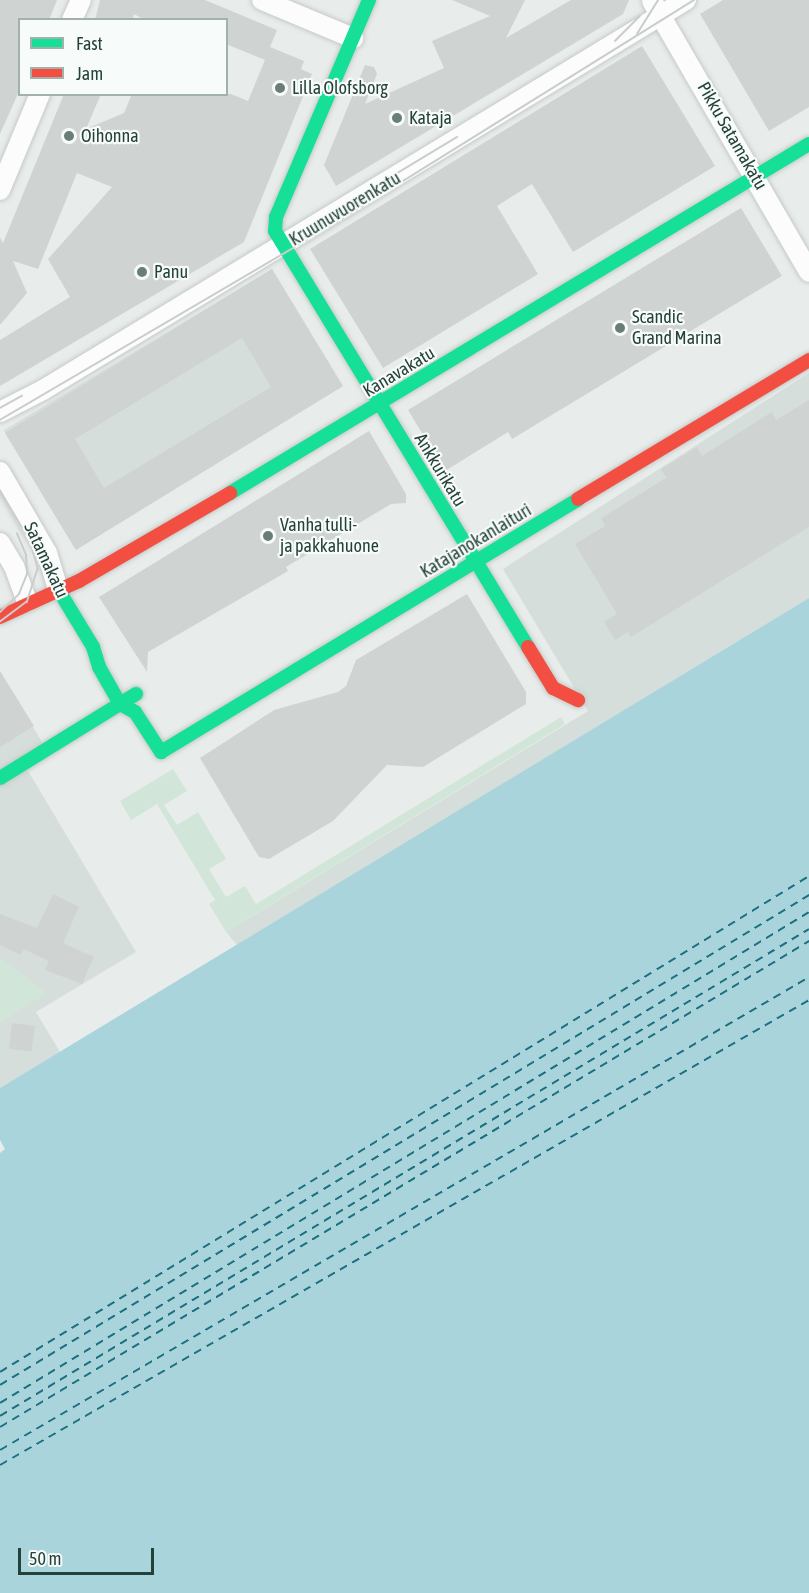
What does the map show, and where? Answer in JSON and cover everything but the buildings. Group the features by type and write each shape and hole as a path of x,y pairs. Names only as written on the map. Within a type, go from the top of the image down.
{"street":[{"path":"73,18 81,0"},
{"path":"262,0 353,38"},
{"path":"283,246 275,231 279,211 369,0"},
{"name":"Kruunuvuorenkatu","path":"0,412 43,390 630,37 656,6 686,0"},
{"name":"Pikku Satamakatu","path":"656,6 756,176 809,272"},
{"path":"0,190 39,96"},
{"name":"Kanavakatu","path":"0,617 27,602 79,581 379,405 809,144"},
{"name":"Ankkurikatu","path":"283,246 552,688 578,700"},
{"name":"Katajanokanlaituri","path":"161,752 809,360"},
{"name":"Satamakatu","path":"0,472 47,553 58,589 93,647 99,667 130,699 161,752"},
{"name":"Satamakatu","path":"0,543 14,566 27,602"},
{"path":"93,647 113,658"},
{"path":"0,778 130,699"}],"shaded area":[{"path":"272,269 343,386 74,548 4,430"},
{"path":"809,373 809,598 237,945 226,932 588,711 503,569"},
{"path":"0,671 46,749 24,764 136,952 36,1012 60,1052 0,1088"}],"green space":[{"path":"561,717 565,724 226,932 209,904 215,900 157,804 131,820 120,801 173,769 187,791 164,805 177,825 198,812 226,859 209,869 226,897 245,886 256,904"},
{"path":"0,958 47,993 0,1023"}],"water":[{"path":"809,598 809,1593 0,1593 0,1153 5,1149 0,1140 0,1088"}],"ferry route":[{"path":"0,1372 809,876"},
{"path":"0,1385 809,895"},
{"path":"0,1403 809,912"},
{"path":"0,1416 809,929"},
{"path":"0,1427 809,941"},
{"path":"0,1450 809,977"},
{"path":"0,1465 809,1000"}],"tram line":[{"path":"637,34 658,0"},
{"path":"0,420 339,221 694,0"},
{"path":"615,41 640,16"},
{"path":"308,227 457,137"},
{"path":"0,408 22,396"},
{"path":"0,490 31,542 38,569 27,602 0,622"},
{"path":"0,612 19,594 27,574 26,555 17,534"}],"traffic: fast":[{"path":"369,0 276,217 275,231 528,647"},
{"path":"230,493 809,144"},
{"path":"58,589 93,647 99,667 120,704 135,712 161,752 578,499"},
{"path":"0,778 136,694"}],"traffic: jam":[{"path":"578,499 809,360"},
{"path":"0,617 79,581 230,493"},
{"path":"528,647 553,688 578,700"}],"place":[{"name":"Lilla Olofsborg","path":"280,88"},
{"name":"Kataja","path":"397,118"},
{"name":"Oihonna","path":"69,136"},
{"name":"Panu","path":"142,272"},
{"name":"Scandic Grand Marina","path":"620,328"},
{"name":"Vanha tulli- ja pakkahuone","path":"268,536"}]}
